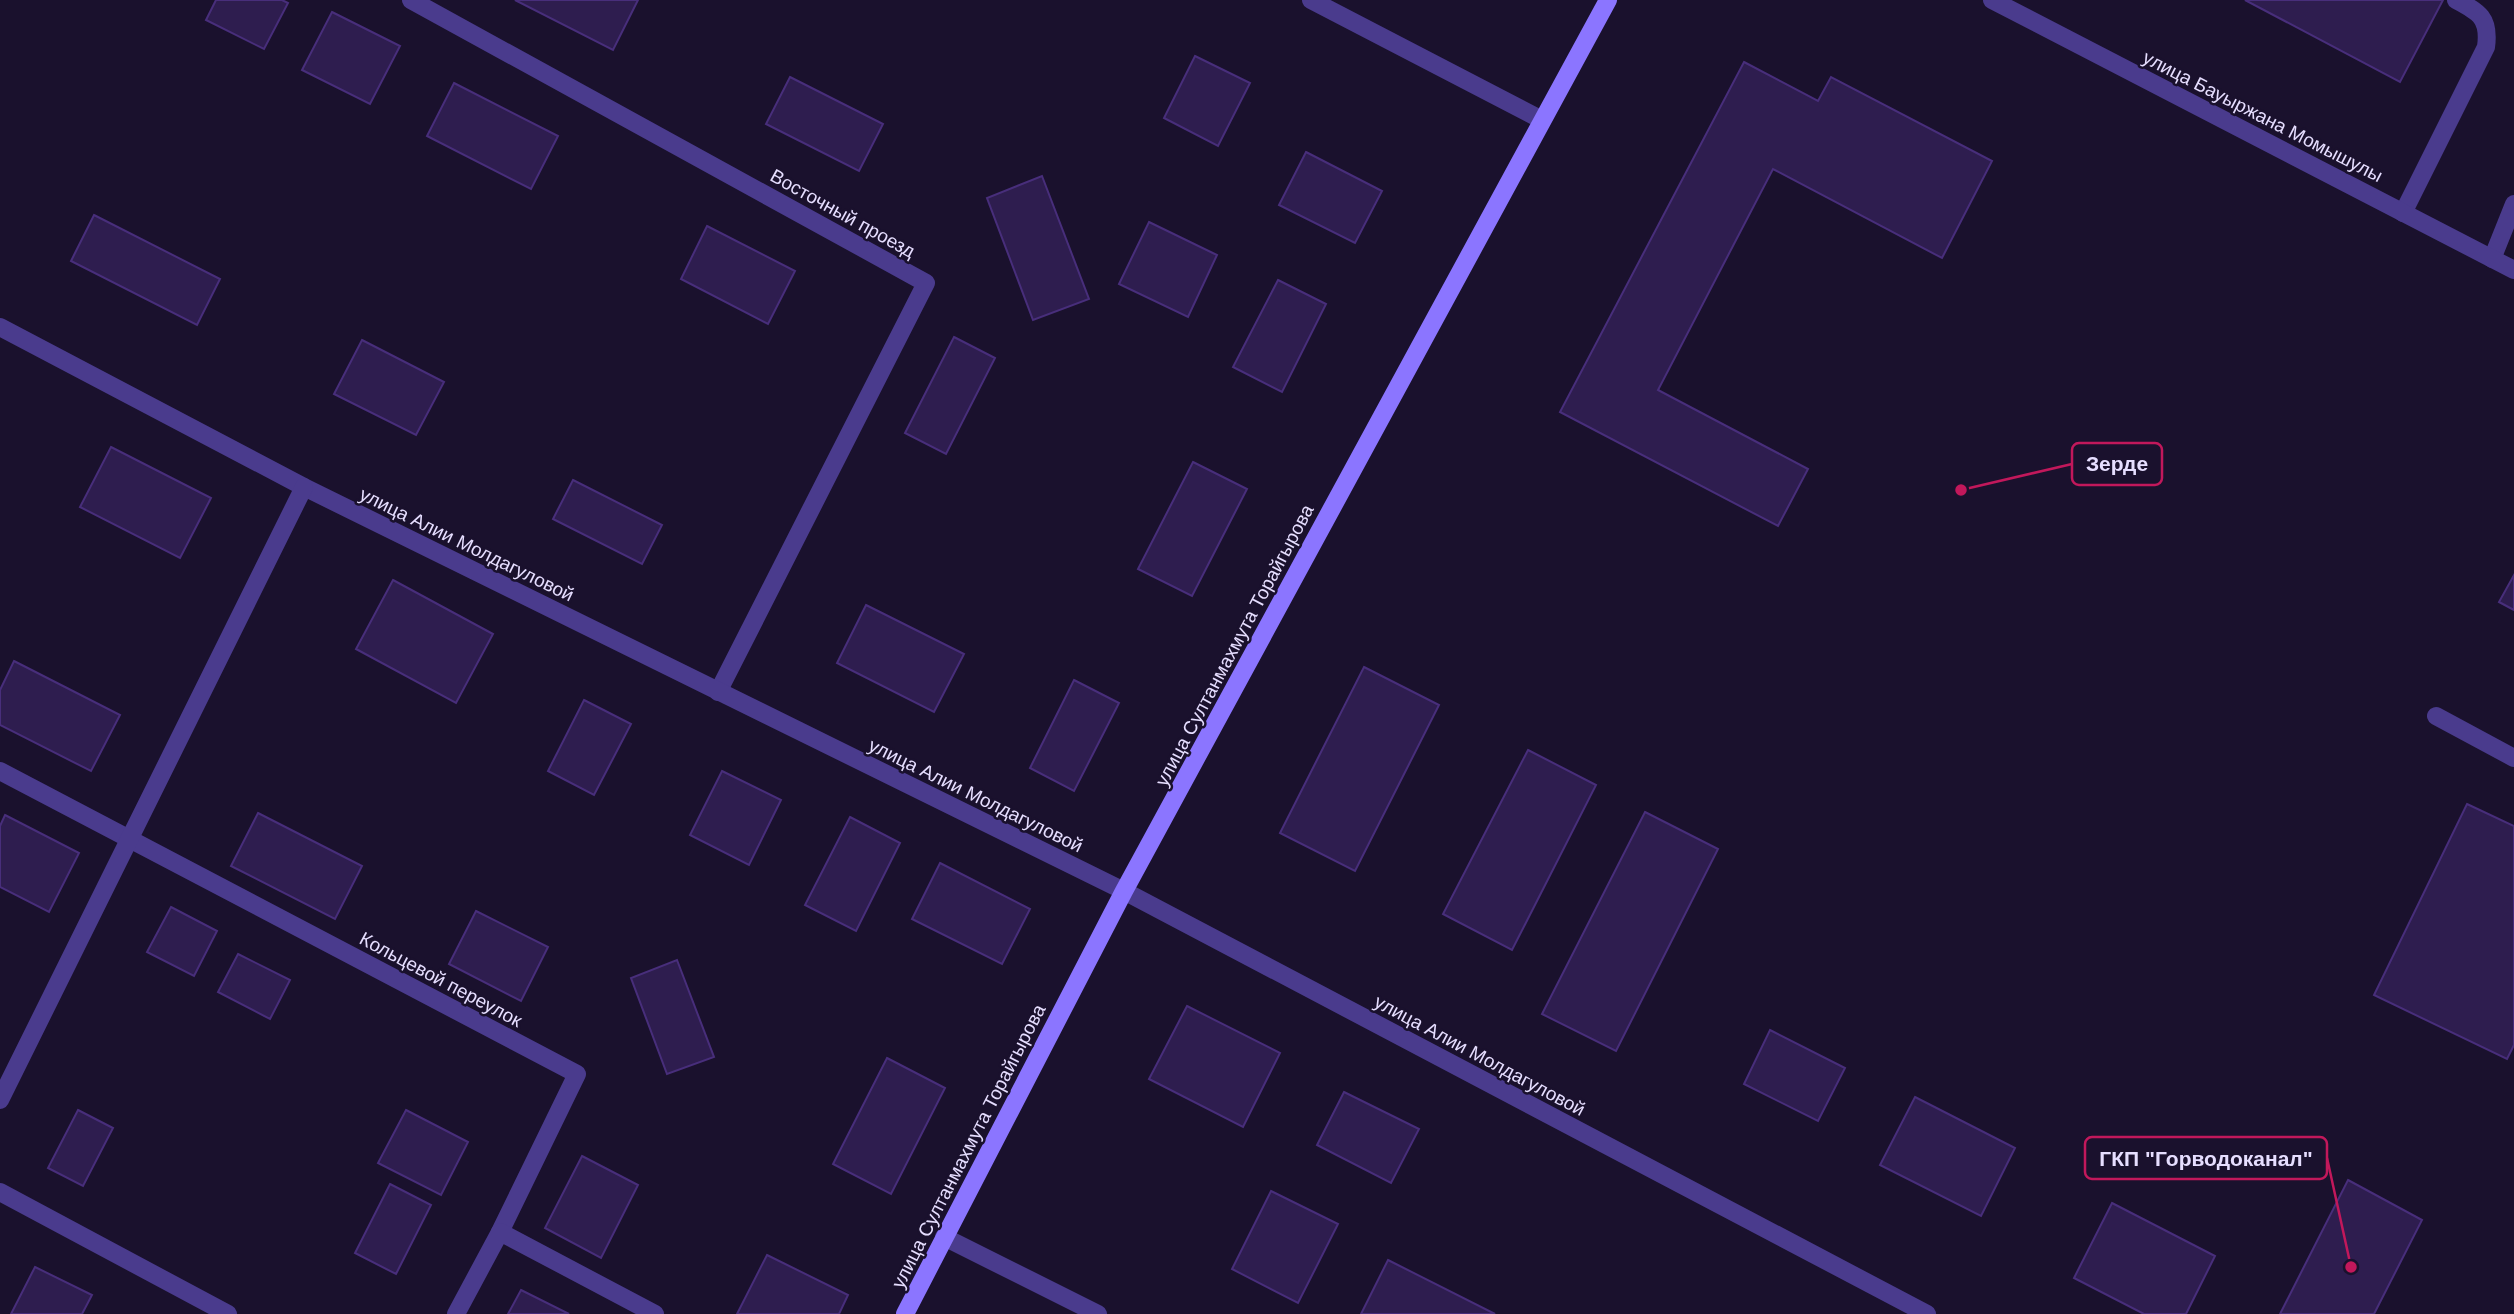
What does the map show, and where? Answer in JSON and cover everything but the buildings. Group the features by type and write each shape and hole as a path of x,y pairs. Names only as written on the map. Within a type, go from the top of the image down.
{"street":[{"name":"Восточный проезд","path":"411,0 926,283 718,692"},
{"path":"1311,0 1542,120"},
{"name":"улица Султанмахмута Торайгырова","path":"905,1314 1124,891 1608,0"},
{"name":"улица Бауыржана Момышулы","path":"1992,0 2514,270"},
{"path":"2403,213 2486,47 2488,32 2485,22 2477,11 2456,0"},
{"path":"2492,259 2514,204"},
{"name":"улица Алии Молдагуловой","path":"0,327 304,487 1124,891 1927,1314"},
{"path":"0,1100 304,487"},
{"path":"2436,716 2514,758"},
{"name":"Кольцевой переулок","path":"0,771 577,1074 500,1232 456,1314"},
{"path":"0,1192 228,1314"},
{"path":"500,1232 654,1314"},
{"path":"944,1237 1098,1314"}],"place":[{"name":"Зерде","path":"1961,490"},
{"name":"ГКП \"Горводоканал\"","path":"2351,1267"}]}
